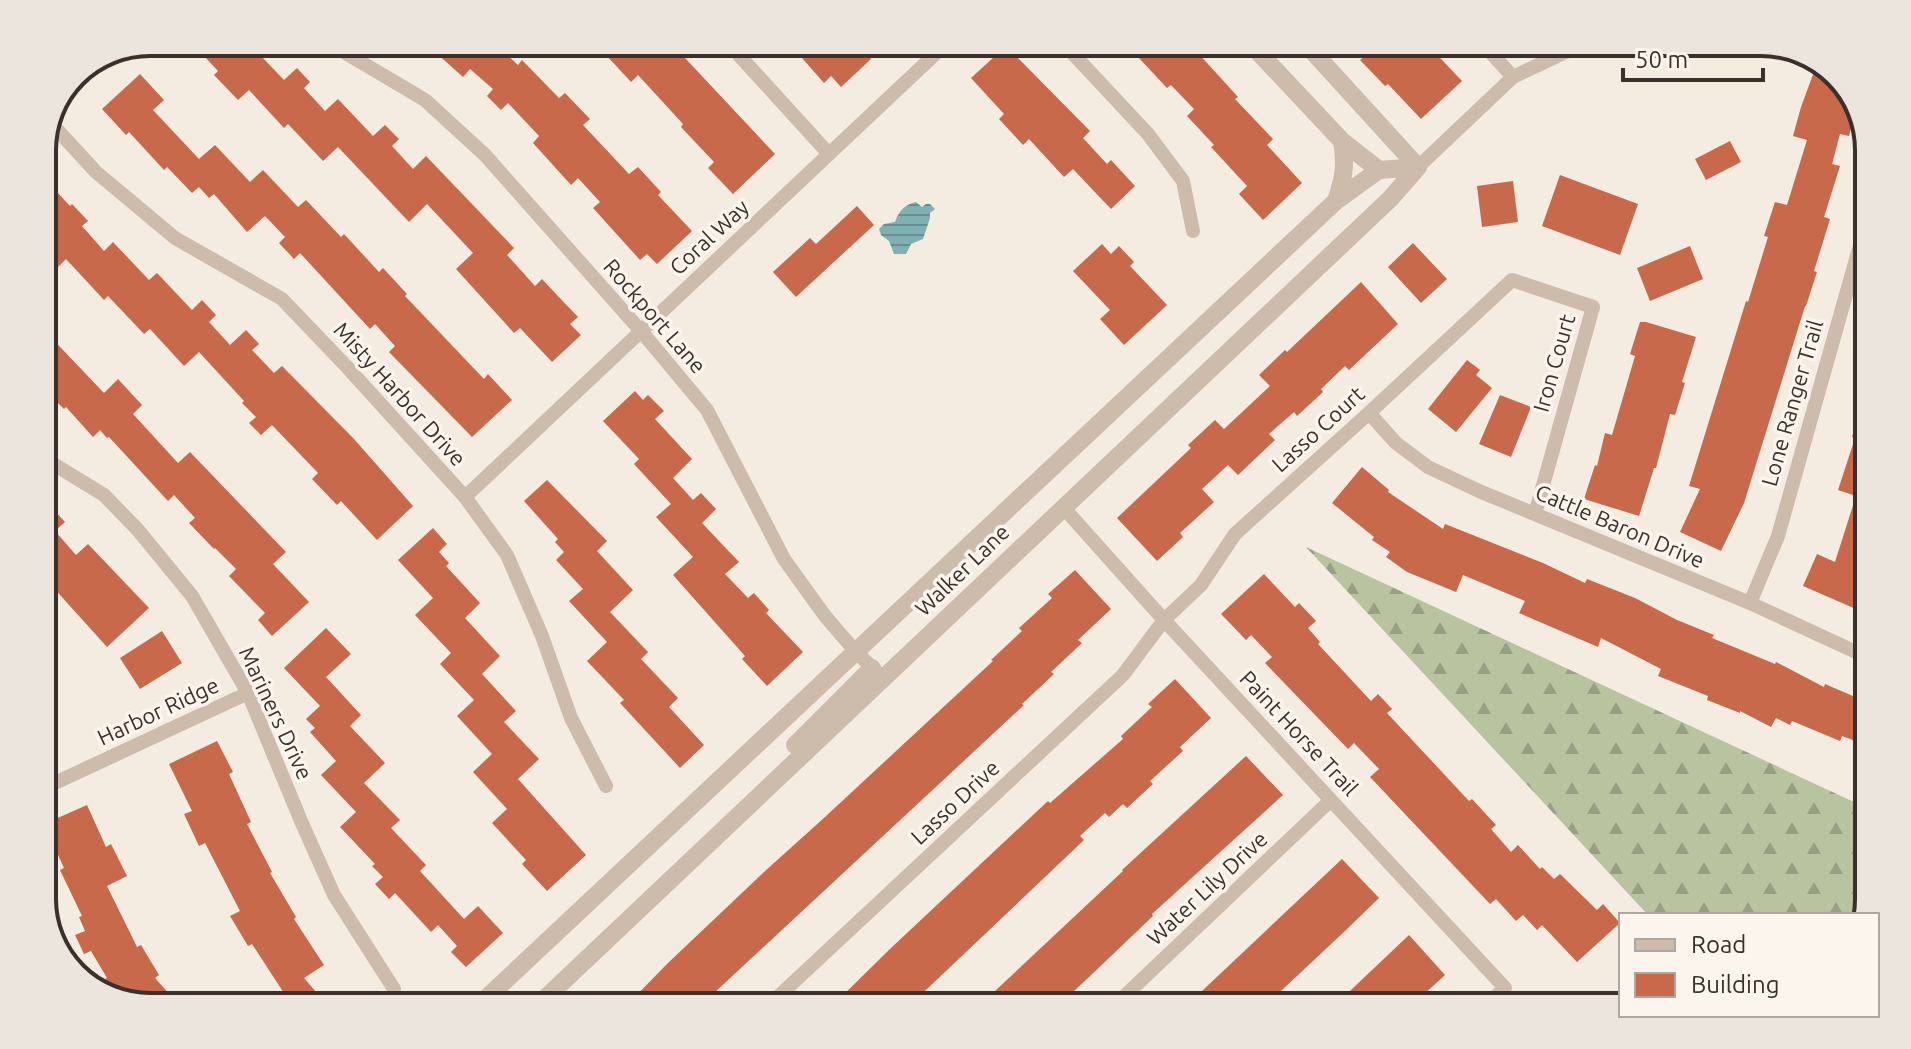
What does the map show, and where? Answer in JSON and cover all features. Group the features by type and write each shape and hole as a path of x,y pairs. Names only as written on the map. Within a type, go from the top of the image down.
{"street":[{"name":"Rockport Lane","path":"351,56 425,100 485,155 641,331 707,410 784,559 825,616 878,673"},
{"path":"740,56 829,154"},
{"name":"Coral Way","path":"465,497 933,56"},
{"path":"1075,56 1148,134 1183,181 1193,231"},
{"path":"1262,56 1342,141 1379,170 1418,167 1513,77 1557,56"},
{"path":"1317,56 1418,167"},
{"path":"1494,56 1513,77"},
{"name":"Misty Harbor Drive","path":"58,131 96,172 175,238 282,299 465,497 507,555 542,636 571,718 606,786"},
{"path":"1336,201 1346,163 1342,141"},
{"name":"Walker Lane","path":"551,993 775,781 878,673 1063,507 1390,199 1418,167"},
{"name":"Walker Lane","path":"497,993 619,874 1336,201 1379,170"},
{"name":"Lone Ranger Trail","path":"1750,603 1778,536 1855,263"},
{"name":"Lasso Court","path":"1164,620 1201,585 1235,534 1512,280"},
{"name":"Iron Court","path":"1512,280 1593,307 1535,514"},
{"name":"Cattle Baron Drive","path":"1369,413 1396,443 1428,467 1750,603 1855,652"},
{"name":"Mariners Drive","path":"56,466 104,495 138,530 192,596 248,693 334,895 394,989"},
{"name":"Paint Horse Trail","path":"1063,507 1505,988 1499,993"},
{"name":"Lasso Drive","path":"782,993 1123,675 1164,620"},
{"name":"Harbor Ridge","path":"56,782 248,693"},
{"name":"Water Lily Drive","path":"1128,993 1331,800"}],"green space":[{"path":"1306,547 1855,802 1854,913 1646,913"}],"water":[{"path":"916,202 922,207 930,204 935,209 930,213 923,239 911,244 906,254 894,254 889,241 879,229 884,224 895,222 902,209"}],"building":[{"path":"204,56 263,56 284,80 297,68 310,82 304,88 325,111 338,99 373,136 385,125 399,139 392,146 413,169 426,156 514,248 507,255 535,286 542,279 578,317 570,324 581,335 552,362 520,328 514,333 456,269 473,253 427,204 409,222 338,147 323,161 288,124 284,128 249,90 238,100 214,75 218,71"},
{"path":"440,56 508,56 518,65 522,60 559,98 565,93 590,119 583,125 629,174 638,167 661,192 658,195 692,231 657,264 647,254 640,260 593,208 600,202 578,178 571,185 533,143 539,136 508,103 501,110 487,96 493,89 470,69 463,77"},
{"path":"607,56 683,56 775,154 733,194 708,168 714,162 681,127 683,124 638,75 631,82"},
{"path":"800,56 868,56 871,59 841,87 831,76 824,83"},
{"path":"995,56 1016,56 1090,131 1083,138 1107,164 1111,160 1135,186 1111,209 1073,169 1064,177 1029,139 1023,145 999,119 1004,114 971,78"},
{"path":"1137,56 1201,56 1273,139 1267,145 1302,183 1263,220 1239,194 1247,186 1187,116 1194,109 1171,85 1167,88"},
{"path":"1365,56 1438,56 1462,81 1421,119 1360,60"},
{"path":"1814,73 1832,88 1852,126 1849,136 1840,134 1832,164 1840,166 1824,217 1830,219 1814,271 1817,272 1744,503 1721,551 1680,532 1700,489 1689,486 1768,237 1764,236 1775,202 1787,205 1807,140 1793,136"},
{"path":"140,74 164,100 153,110 199,159 215,145 250,182 263,170 298,207 306,200 341,237 344,234 379,272 383,268 407,294 405,296 484,379 488,374 512,400 472,437 389,352 395,346 375,324 370,329 300,253 294,259 279,243 285,237 265,216 247,232 214,194 209,198 199,187 192,193 167,167 164,170 129,132 126,135 102,109"},
{"path":"1730,141 1741,162 1706,180 1695,159"},
{"path":"1560,175 1638,204 1620,255 1542,226"},
{"path":"1513,181 1518,222 1482,227 1477,186"},
{"path":"56,191 88,221 82,226 104,251 113,242 149,280 157,273 192,310 202,300 216,315 209,322 230,345 246,330 259,344 252,350 274,373 282,366 354,439 413,506 377,540 341,501 337,505 312,479 318,473 272,425 261,435 249,423 256,417 199,352 184,366 150,329 144,334 108,296 104,300 66,259 57,268"},
{"path":"857,206 874,225 796,297 773,272 810,238 816,244"},
{"path":"1413,243 1447,279 1421,303 1388,267"},
{"path":"1102,244 1111,254 1119,246 1134,262 1130,266 1167,305 1124,345 1100,319 1110,310 1073,271"},
{"path":"1690,246 1703,279 1650,301 1637,268"},
{"path":"1361,282 1398,324 1349,370 1345,366 1297,416 1294,412 1269,434 1275,440 1238,475 1228,465 1202,489 1214,502 1180,533 1183,537 1157,561 1117,518 1191,448 1188,445 1215,420 1224,429 1270,386 1259,375"},
{"path":"1640,322 1696,337 1675,415 1670,414 1639,516 1584,499 1605,433 1612,435 1635,356 1630,354"},
{"path":"56,343 104,393 118,379 142,405 133,414 178,463 190,452 286,552 273,564 309,602 272,636 258,620 265,613 229,576 236,569 189,523 195,518 174,495 168,501 109,437 100,430 93,437 66,407 64,409 56,401"},
{"path":"1467,360 1480,370 1476,375 1492,388 1456,432 1428,409"},
{"path":"635,391 643,400 648,395 664,411 655,419 692,459 673,478 693,500 701,493 716,509 702,523 739,562 725,574 748,598 754,593 769,610 766,613 803,652 767,686 742,659 745,656 673,575 693,557 656,517 671,504 634,464 639,459 603,421"},
{"path":"1500,395 1531,407 1511,457 1479,444"},
{"path":"1855,438 1855,496 1838,490"},
{"path":"1362,467 1388,492 1443,529 1445,524 1585,583 1587,579 1635,598 1714,635 1712,638 1776,662 1824,687 1825,684 1855,697 1855,741 1842,736 1840,741 1792,721 1790,725 1776,718 1771,727 1740,711 1707,700 1708,696 1658,676 1661,669 1601,638 1598,647 1519,613 1525,601 1463,575 1456,592 1407,572 1386,557 1390,552 1372,540 1374,537 1332,503"},
{"path":"547,480 607,541 597,551 633,590 610,612 648,652 641,659 678,698 669,707 704,745 680,768 620,703 624,700 587,661 607,642 569,601 583,589 556,560 564,552 555,542 558,539 524,501"},
{"path":"1855,499 1855,609 1803,586 1817,554 1835,562"},
{"path":"56,512 65,522 56,530"},
{"path":"433,528 447,544 439,552 449,563 446,566 480,603 465,618 500,656 482,674 516,711 504,722 539,759 518,779 586,855 547,891 522,864 526,860 492,823 507,809 473,772 492,754 457,716 474,700 440,664 451,653 415,615 433,598 398,560"},
{"path":"56,532 76,555 88,544 149,608 107,647 56,591"},
{"path":"1075,570 1111,609 1078,640 1082,643 1051,672 1054,674 1024,705 714,993 639,993 764,872 993,661 1022,631 1019,628 1052,598 1048,594"},
{"path":"1264,574 1295,607 1299,603 1316,621 1308,628 1320,642 1318,644 1371,701 1378,694 1392,709 1387,713 1469,801 1472,799 1496,825 1491,829 1511,852 1518,845 1540,869 1542,867 1554,879 1560,874 1597,910 1603,904 1619,924 1577,962 1542,925 1537,930 1523,915 1516,921 1496,899 1490,904 1370,777 1379,769 1354,743 1348,749 1265,663 1272,657 1251,635 1246,640 1221,614"},
{"path":"326,628 351,654 326,677 361,715 350,726 385,763 364,783 400,820 391,828 426,865 420,871 464,919 478,906 503,933 466,967 451,952 457,946 438,925 431,932 395,893 389,899 375,884 383,877 372,866 375,864 340,827 356,812 321,775 336,761 310,732 315,728 306,719 320,706 284,668"},
{"path":"162,631 182,663 140,689 120,658"},
{"path":"1175,679 1211,718 1180,747 1183,751 1150,781 1153,784 1127,808 1123,804 1109,817 1105,813 1080,836 1084,840 923,993 845,993 1048,801 1050,803 1123,739 1121,736 1152,707 1148,704"},
{"path":"217,741 233,772 229,774 251,822 247,824 270,873 296,917 294,919 324,965 304,978 317,993 284,993 252,944 248,946 230,916 240,911 205,843 199,846 184,814 192,811 169,764"},
{"path":"1246,756 1283,795 1152,914 1072,993 993,993 1123,871"},
{"path":"87,805 106,847 111,844 127,876 107,886 137,947 141,945 159,975 155,978 168,993 137,992 108,983 103,980 107,978 91,951 84,954 75,935 85,931 79,917 82,916 60,870 64,868 56,850 56,819"},
{"path":"1342,859 1379,898 1279,993 1200,993"},
{"path":"1409,935 1445,975 1425,993 1348,993"}]}
